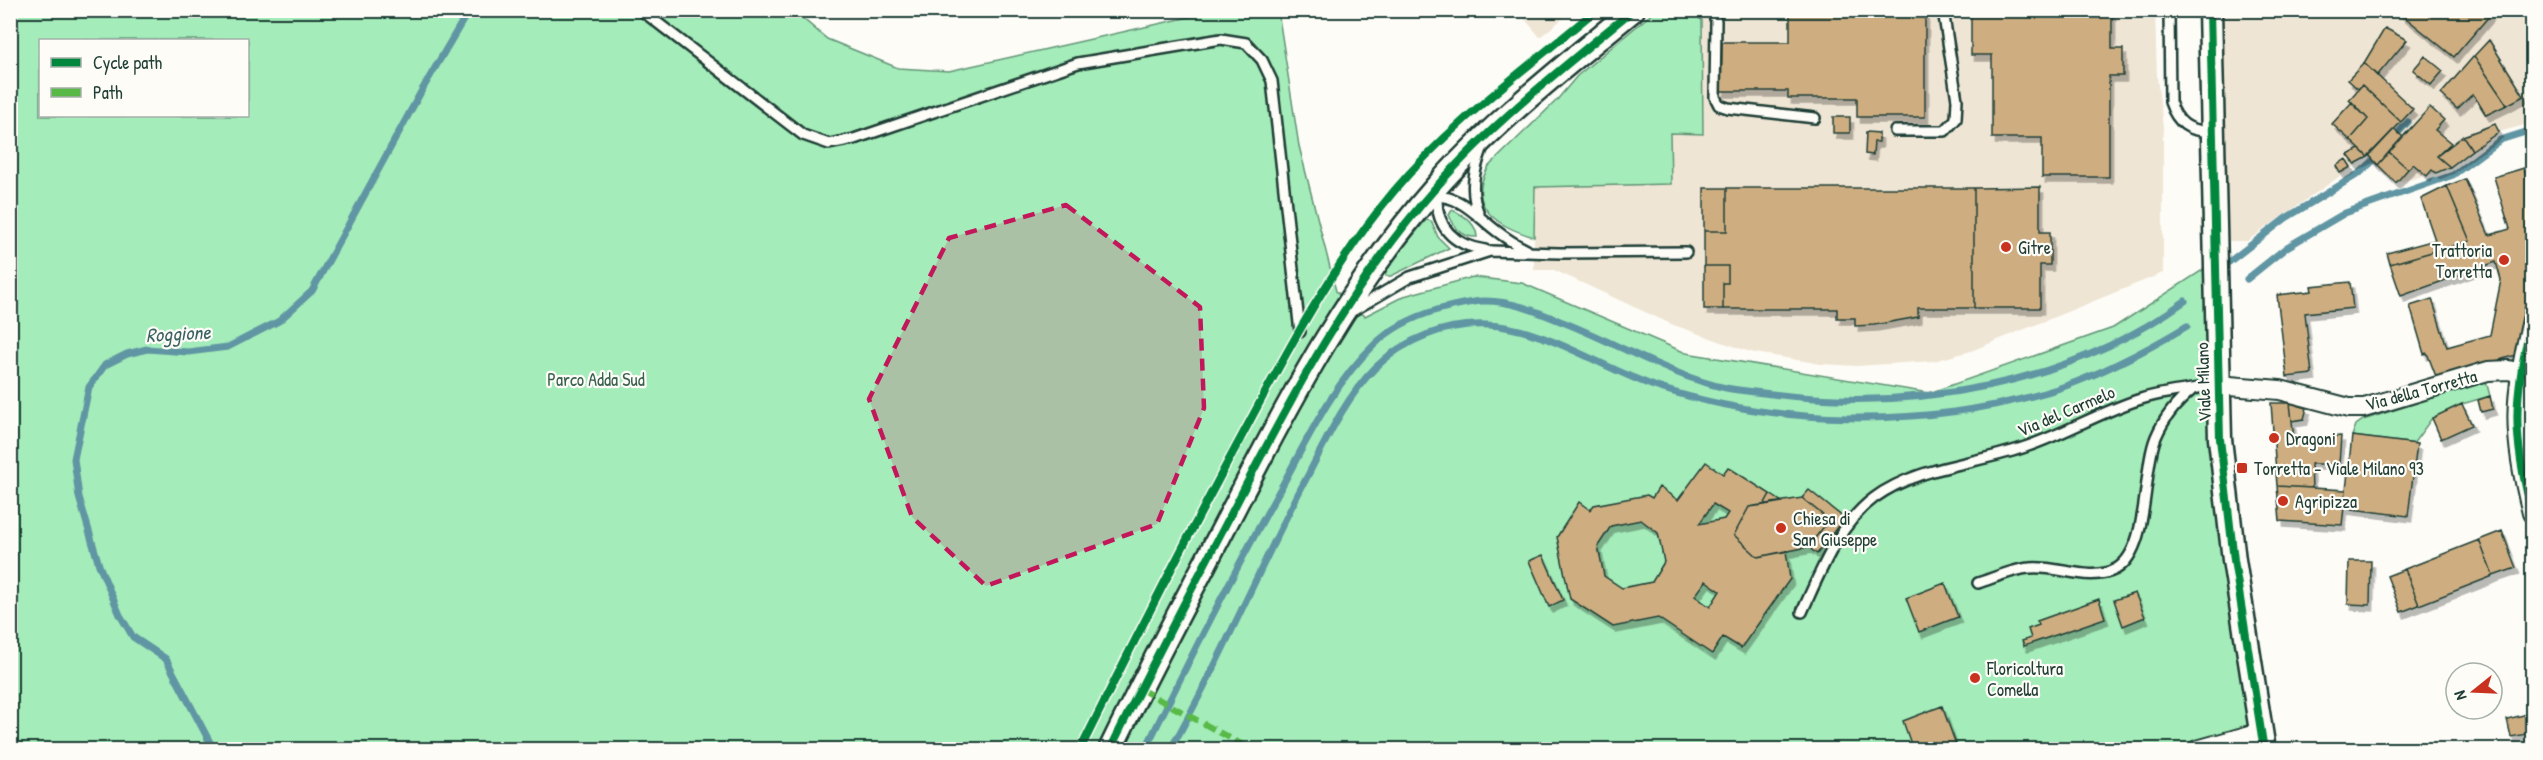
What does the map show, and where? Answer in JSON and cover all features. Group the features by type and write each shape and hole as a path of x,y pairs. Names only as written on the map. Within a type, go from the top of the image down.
{"street":[{"path":"1110,750 1238,498 1307,370 1379,259 1433,194 1491,131 1633,10"},
{"name":"Viale Milano","path":"2210,10 2217,385 2225,494 2262,741"},
{"path":"2532,320 2519,373 2516,408 2520,465 2532,513"},
{"name":"Via della Torretta","path":"2217,385 2280,390 2349,408 2364,408 2488,372 2509,370 2519,373"},
{"path":"2198,750 2262,741"}],"lane":[{"path":"640,10 803,135 829,144 854,139 1078,63 1221,39 1246,43 1262,60 1272,81 1300,332"},
{"path":"1712,10 1716,21 1715,97 1719,105 1815,118"},
{"path":"1895,131 1945,130 1956,119 1957,100 1943,10"},
{"path":"2169,10 2170,102 2184,126 2198,132 2211,131"},
{"path":"1480,216 1472,194 1473,181 1476,167 1491,131"},
{"path":"1529,251 1500,234 1480,216 1456,201 1433,194 1439,220 1448,235 1463,244 1490,251 1686,252"},
{"path":"1338,322 1395,284 1452,261 1490,251"},
{"name":"Via del Carmelo","path":"1802,612 1826,559 1859,511 1892,487 1929,473 2028,446 2140,399 2217,385"},
{"path":"1978,583 2028,568 2106,573 2126,561 2136,539 2155,439 2172,408 2193,390"}],"highlighted area":[{"path":"1066,205 1200,307 1204,408 1157,524 986,586 912,517 869,399 949,238"}],"shaded area":[{"path":"939,10 980,11 941,22"},
{"path":"1518,11 1572,11 1540,37"},
{"path":"1713,11 2155,11 2157,77 2163,127 2163,273 1971,351 1934,361 1857,366 1821,364 1750,352 1671,324 1554,270 1534,270 1534,187 1670,133 1703,133 1702,20"},
{"path":"2213,11 2532,11 2532,123 2499,132 2436,173 2396,183 2369,156 2247,241 2215,241"}],"green space":[{"name":"Parco Adda Sud","path":"10,11 794,11 827,39 898,68 949,71 1216,11 1278,11 1299,146 1336,291 1365,316 1404,296 1473,277 1522,283 1686,353 1929,393 2113,328 2204,269 2208,432 2253,749 11,749"},
{"path":"1655,11 1688,11 1702,20 1703,134 1670,133 1671,184 1535,187 1534,237 1498,221 1483,204 1481,193 1482,180 1489,166 1556,101 1577,76"},
{"path":"1452,210 1469,220 1477,237 1467,236 1456,227 1449,215"},
{"path":"1426,220 1431,221 1438,237 1449,248 1391,276 1386,276 1385,269"},
{"path":"2486,381 2490,396 2462,404 2432,418 2413,444 2352,436 2356,425 2363,420"}],"building":[{"path":"1790,10 1925,10 1925,117 1857,117 1857,98 1788,98 1788,91 1721,91 1722,42 1790,42"},
{"path":"1971,10 2112,10 2112,49 2123,49 2123,76 2109,76 2109,177 2042,177 2042,138 1992,138 1992,55 1971,55"},
{"path":"2396,10 2485,10 2490,15 2454,57"},
{"path":"2385,28 2407,40 2377,76 2364,63"},
{"path":"2489,40 2524,96 2507,105 2474,56"},
{"path":"2425,56 2443,71 2431,85 2413,70"},
{"path":"2474,56 2507,105 2486,115 2473,94 2457,109 2441,94"},
{"path":"2364,63 2413,109 2401,122 2362,85 2358,89 2348,80"},
{"path":"2362,85 2401,122 2368,157 2350,140 2368,119 2349,100"},
{"path":"2352,102 2368,119 2350,140 2332,124"},
{"path":"2430,107 2444,120 2435,130 2451,143 2437,156 2450,167 2436,173 2432,170 2427,176 2413,164 2408,169 2389,152"},
{"path":"1833,117 1850,117 1850,133 1833,133"},
{"path":"2495,124 2499,132 2472,150 2463,136"},
{"path":"2394,129 2403,137 2378,165 2369,155"},
{"path":"1866,132 1879,133 1879,142 1874,142 1873,155 1865,154"},
{"path":"2463,136 2472,150 2450,167 2437,156"},
{"path":"2359,149 2368,157 2355,164 2348,155"},
{"path":"2389,152 2408,169 2396,183 2378,165"},
{"path":"2346,159 2351,167 2340,173 2336,166"},
{"path":"2524,168 2532,198 2532,239 2528,240 2532,255 2532,270 2516,355 2437,379 2427,353 2424,354 2410,306 2432,299 2447,347 2490,335 2501,280 2496,262 2401,296 2390,264 2470,241 2447,186 2465,179 2489,235 2510,229 2494,177"},
{"path":"2447,186 2470,241 2390,264 2387,253 2435,240 2421,199"},
{"path":"2040,187 2040,232 2050,232 2050,265 2040,265 2040,308 1974,308 1974,188"},
{"path":"1704,188 1727,188 1727,231 1704,231"},
{"path":"1727,188 1974,188 1974,308 1918,308 1918,317 1855,326 1855,318 1837,318 1837,309 1723,309 1723,283 1728,283 1728,266 1704,266 1704,231 1727,231"},
{"path":"1704,266 1728,266 1728,283 1723,283 1723,309 1704,309"},
{"path":"2350,282 2353,308 2305,313 2312,374 2287,377 2277,295 2312,291 2311,286"},
{"path":"2490,396 2493,409 2481,412 2478,400"},
{"path":"2271,403 2290,403 2294,439 2341,436 2339,464 2311,464 2312,488 2277,486"},
{"path":"2290,403 2307,408 2304,419 2292,421"},
{"path":"2462,404 2472,425 2441,439 2432,418"},
{"path":"2532,422 2532,448 2531,448 2528,425"},
{"path":"2352,436 2417,444 2408,516 2344,508"},
{"path":"1706,462 1723,474 1728,467 1770,494 1764,505 1749,507 1734,535 1758,557 1786,551 1790,579 1741,648 1723,637 1712,654 1658,618 1613,627 1570,599 1557,537 1579,502 1590,510 1594,505 1647,495 1652,498 1659,487 1678,500","holes":["1713,504 1728,513 1724,519 1699,524","1641,520 1658,533 1664,562 1652,582 1622,588 1604,576 1598,546 1611,526","1706,581 1720,591 1710,607 1695,596"]},
{"path":"2277,486 2346,490 2342,525 2280,521"},
{"path":"1809,490 1844,518 1817,554 1808,547 1829,520 1802,498"},
{"path":"1770,494 1782,502 1764,505"},
{"name":"Chiesa di San Giuseppe","path":"1802,498 1829,520 1808,547 1758,557 1734,535 1749,507"},
{"path":"2502,531 2516,568 2493,576 2479,540"},
{"path":"2479,540 2493,576 2419,605 2405,569"},
{"path":"1543,555 1563,600 1549,607 1529,561"},
{"path":"2349,561 2371,561 2370,605 2348,604"},
{"path":"2405,569 2419,605 2401,612 2387,576"},
{"path":"1945,583 1958,617 1919,632 1906,598"},
{"path":"2135,593 2145,617 2123,626 2114,600"},
{"path":"2099,599 2105,618 2024,646 2022,641 2031,638 2028,629 2039,625 2037,621"},
{"path":"1942,706 1958,750 1913,750 1903,721"},
{"path":"2532,713 2532,733 2511,737 2507,719"}],"waterway":[{"name":"Roggione","path":"214,750 166,659 133,637 120,615 99,565 79,497 74,459 89,387 105,365 127,354 147,349 188,352 228,347 279,321 312,291 422,90 469,10"},
{"path":"2398,133 2408,122"},
{"path":"2247,279 2287,247 2345,213 2453,175 2500,140 2532,130"},
{"path":"2229,262 2286,218 2360,173 2374,160"},
{"path":"1145,750 1229,583 1334,393 1374,345 1395,328 1420,316 1471,302 1503,302 1581,329 1662,367 1726,388 1825,399 1880,399 1934,395 1988,386 2041,372 2091,354 2140,330 2185,301"},
{"path":"1170,750 1206,682 1289,511 1346,405 1365,379 1386,358 1426,335 1472,325 1508,328 1552,341 1657,387 1703,400 1750,409 1848,418 1946,413 2040,394 2077,382 2115,365 2187,326"}],"marked path":[{"path":"1140,689 1252,750"}],"cycle path":[{"path":"1080,750 1160,590 1261,401 1313,307 1351,247 1394,191 1440,142 1491,96 1596,10"},
{"path":"1110,750 1300,384 1378,261 1407,222 1460,161 1532,94 1633,10"},
{"path":"2210,10 2220,439 2234,560 2264,750"},
{"path":"2532,320 2521,372 2517,416 2521,461 2532,513"}],"place":[{"name":"Gitre","path":"2006,247"},
{"name":"Trattoria Torretta","path":"2504,260"},
{"name":"Dragoni","path":"2274,438"},
{"name":"Torretta - Viale Milano 93","path":"2242,468"},
{"name":"Agripizza","path":"2283,501"},
{"name":"Chiesa di San Giuseppe","path":"1781,528"},
{"name":"Floricoltura Comella","path":"1975,678"}]}
